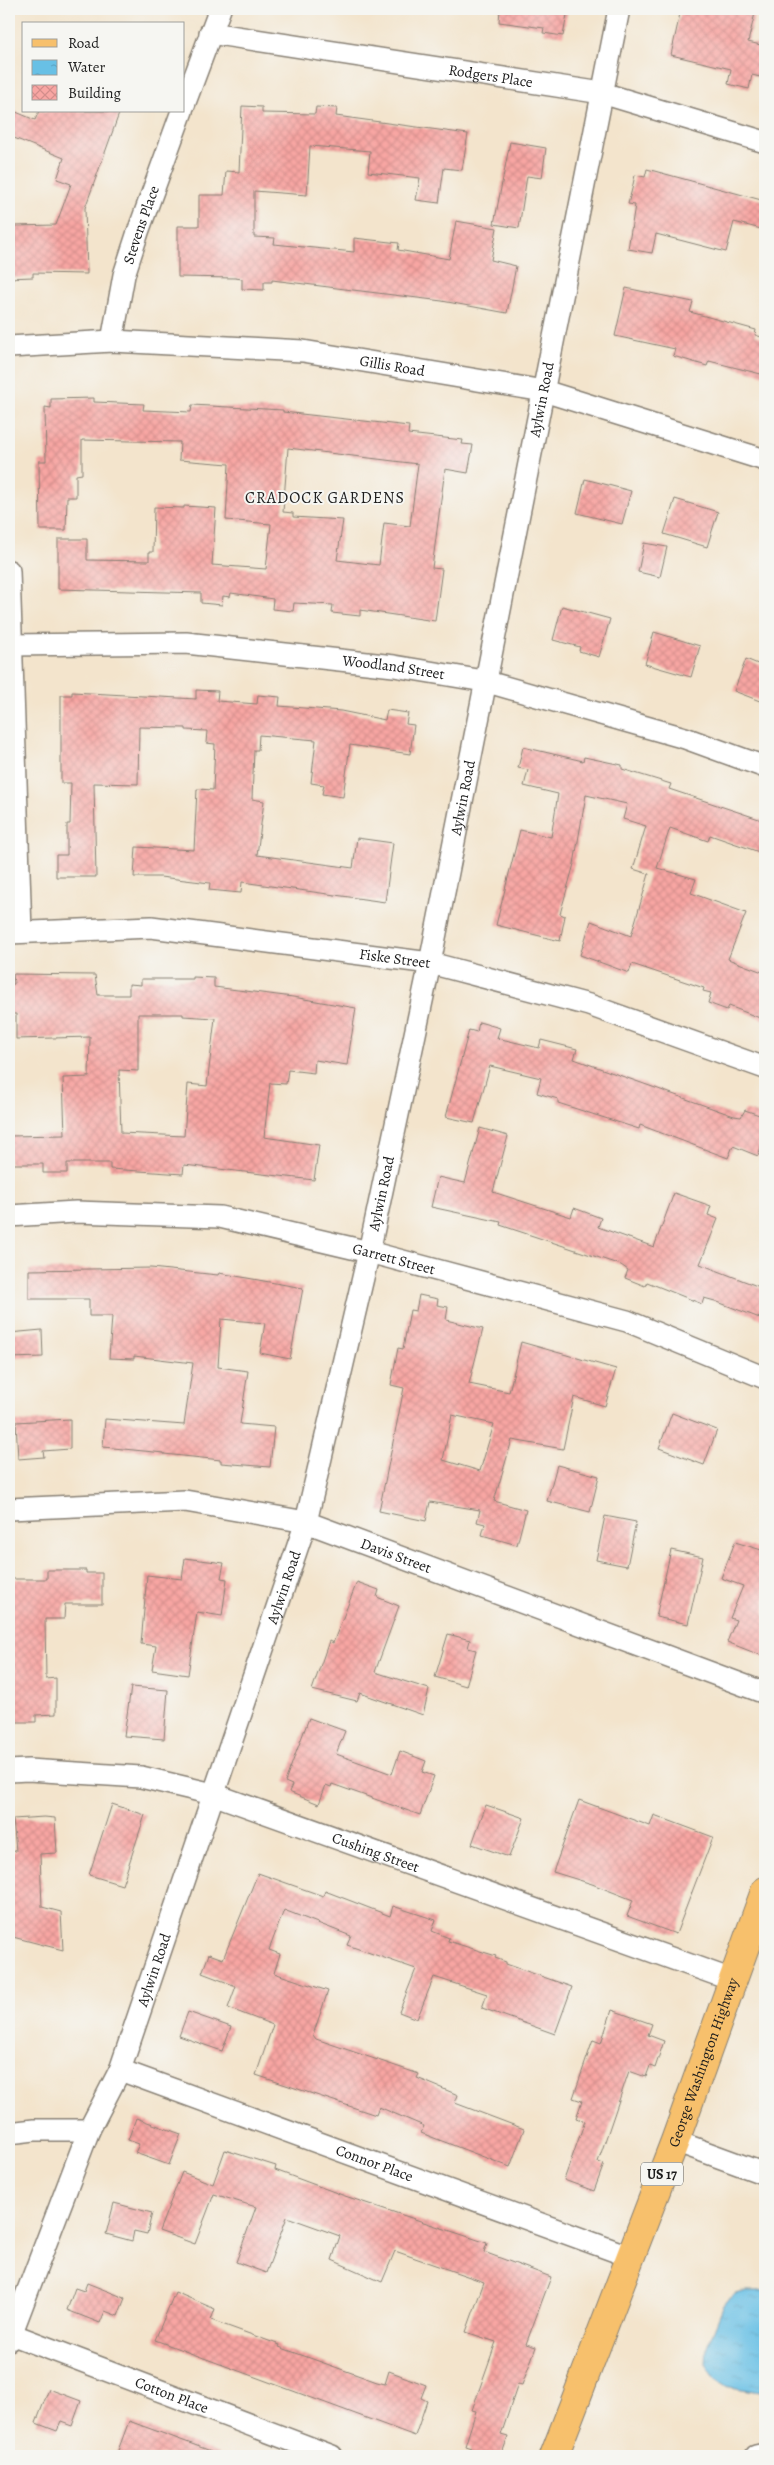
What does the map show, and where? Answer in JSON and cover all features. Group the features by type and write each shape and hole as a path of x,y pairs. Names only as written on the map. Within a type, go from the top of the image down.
{"main road":[{"name":"George Washington Highway","path":"554,2456 675,2141 765,1891"}],"street":[{"path":"185,102 220,9"},
{"name":"Aylwin Road","path":"10,2337 89,2130 120,2070 306,1522 369,1252 430,962 484,681 544,391 619,9"},
{"name":"Rodgers Place","path":"210,33 602,93 765,142"},
{"name":"Stevens Place","path":"112,341 124,275 182,112"},
{"name":"Gillis Road","path":"9,347 112,341 303,351 544,391 765,460"},
{"path":"9,571 15,932"},
{"name":"Woodland Street","path":"10,645 186,643 394,666 484,681 685,738 765,767"},
{"name":"Fiske Street","path":"15,932 151,927 430,962 589,1005 765,1068"},
{"name":"Garrett Street","path":"9,1216 76,1212 220,1217 369,1252 627,1321 765,1378"},
{"name":"Davis Street","path":"9,1509 185,1501 306,1522 765,1694"},
{"name":"Cushing Street","path":"9,1771 28,1770 141,1777 213,1794 732,1980"},
{"name":"Connor Place","path":"120,2070 631,2257"},
{"path":"9,2133 34,2130 89,2130"},
{"path":"675,2141 765,2174"},
{"name":"Cotton Place","path":"10,2337 332,2456"},
{"path":"756,2456 765,2454"}],"water":[{"path":"746,2291 765,2291 765,2393 725,2386 717,2381 706,2364 707,2347 724,2305 732,2295"}],"building":[{"path":"500,9 568,9 563,36 543,33 544,28 499,22"},
{"path":"681,9 737,9 755,13 748,42 765,46 765,57 760,77 752,75 749,89 728,84 731,69 671,55"},
{"path":"242,106 262,107 262,113 315,114 316,107 337,108 336,116 468,134 462,170 444,168 439,203 416,200 420,178 368,172 370,151 310,146 307,195 254,191 254,237 275,238 274,244 354,252 354,238 399,243 398,250 449,259 456,221 497,228 491,260 516,266 507,313 442,301 272,280 272,282 264,282 264,290 242,289 242,279 178,277 178,226 199,226 199,195 224,195 226,171 239,172"},
{"path":"9,109 35,120 39,112 120,112 85,208 87,274 33,273 33,277 9,278 9,242 15,241 14,226 56,225 71,184 57,179 64,158 9,136"},
{"path":"510,142 546,148 542,178 527,176 519,228 494,224"},
{"path":"647,169 765,201 765,230 734,222 726,252 656,234 652,253 628,249 635,205 628,204 635,175 645,177"},
{"path":"626,288 693,302 690,312 756,330 755,335 765,338 765,375 709,361 707,366 673,356 675,349 615,336"},
{"path":"94,398 94,402 144,404 143,410 191,412 192,405 283,410 283,412 409,426 408,434 463,440 462,444 473,445 468,473 445,469 432,568 442,569 435,621 360,610 360,616 332,613 333,605 294,603 293,611 272,609 273,599 231,593 230,597 223,596 222,605 201,603 201,593 58,589 58,539 87,539 87,560 149,561 149,552 153,552 154,507 216,508 212,565 266,569 271,524 226,520 229,464 179,460 180,442 82,440 82,474 76,475 76,497 67,497 66,530 40,530 39,461 46,461 45,407 51,408 51,399","holes":["288,448 418,464 410,526 384,523 379,565 337,560 343,520 293,517 293,513 283,512"]},
{"path":"585,479 631,491 622,524 577,513"},
{"path":"675,499 718,512 707,547 664,534"},
{"path":"644,543 667,547 660,577 638,572"},
{"path":"562,606 610,619 599,657 579,651 580,647 553,640"},
{"path":"654,632 700,646 691,677 645,664"},
{"path":"746,659 765,667 765,703 734,691"},
{"path":"196,690 218,691 217,701 257,704 258,695 280,697 279,706 341,711 385,720 387,710 408,713 406,724 414,725 410,754 350,745 343,797 322,794 324,785 311,783 316,740 259,735 258,750 254,750 252,799 264,801 257,855 353,868 357,838 393,843 385,902 242,882 241,893 209,890 210,883 160,877 134,877 136,847 194,850 197,789 213,790 215,744 206,743 207,731 186,730 186,728 139,727 138,784 94,783 96,877 56,877 56,855 67,855 67,824 70,824 71,783 61,783 61,695 72,695 72,692 196,699"},
{"path":"523,747 583,761 584,757 622,765 622,769 671,784 669,789 765,821 765,854 710,835 708,841 670,828 657,868 696,879 691,893 746,913 728,959 765,973 765,1020 729,1006 727,1010 708,1003 711,993 703,991 704,988 632,964 629,973 580,955 591,921 631,936 649,874 633,869 646,826 623,819 627,804 586,795 574,864 560,914 565,916 560,941 496,925 520,830 551,837 558,794 524,786 528,770 518,768"},
{"path":"13,974 95,975 98,995 129,995 129,984 141,985 141,979 214,978 214,987 293,997 356,1008 347,1065 315,1060 314,1073 288,1070 286,1084 270,1083 264,1137 319,1145 314,1180 184,1165 183,1174 110,1169 110,1163 67,1163 67,1173 43,1173 43,1164 9,1164 9,1136 65,1135 63,1078 89,1077 90,1037 16,1039 16,1014 9,1014 9,985 14,984","holes":["138,1014 183,1014 183,1016 215,1018 207,1086 188,1084 184,1136 121,1133 119,1070 138,1071"]},
{"path":"479,1022 500,1028 497,1038 539,1048 541,1040 577,1049 574,1059 734,1116 741,1117 745,1110 765,1117 765,1135 758,1156 733,1146 728,1158 640,1125 639,1129 558,1103 558,1099 537,1093 541,1078 490,1066 474,1123 446,1117 469,1030 477,1032"},
{"path":"480,1128 508,1136 493,1192 571,1217 574,1208 601,1218 598,1227 654,1247 674,1193 711,1206 708,1215 718,1219 700,1264 765,1289 765,1320 715,1301 704,1298 702,1304 647,1282 645,1286 625,1278 628,1270 621,1265 500,1225 501,1222 431,1207 438,1177 465,1183"},
{"path":"151,1268 218,1275 219,1273 303,1288 290,1359 260,1353 265,1323 221,1319 218,1367 248,1371 240,1424 274,1427 270,1467 221,1463 221,1460 103,1447 105,1419 184,1425 193,1363 134,1356 134,1359 109,1358 112,1316 89,1316 89,1299 29,1299 29,1270"},
{"path":"419,1295 438,1299 437,1305 448,1307 446,1320 483,1329 469,1384 509,1392 521,1342 616,1369 605,1406 574,1397 563,1449 512,1440 494,1501 526,1510 517,1545 482,1535 485,1524 477,1522 480,1510 430,1502 426,1521 379,1511 404,1388 391,1385 398,1348 403,1349 410,1310 416,1311","holes":["452,1415 494,1424 480,1471 443,1460"]},
{"path":"42,1330 43,1357 9,1358 9,1333"},
{"path":"672,1413 717,1430 704,1465 659,1448"},
{"path":"70,1419 70,1449 43,1451 44,1457 18,1459 16,1422"},
{"path":"557,1465 599,1476 590,1512 547,1501"},
{"path":"605,1516 636,1522 627,1566 596,1560"},
{"path":"735,1542 765,1551 765,1657 727,1642 736,1620 730,1618 743,1586 721,1578"},
{"path":"671,1550 703,1557 688,1624 656,1617"},
{"path":"185,1558 224,1563 221,1578 227,1579 222,1616 197,1612 188,1675 152,1670 156,1646 141,1644 147,1575 182,1579"},
{"path":"47,1570 86,1570 86,1573 102,1573 102,1604 65,1604 64,1619 45,1619 46,1679 56,1678 56,1714 36,1715 36,1722 11,1722 11,1717 9,1717 9,1579 47,1579"},
{"path":"357,1582 379,1590 377,1597 399,1606 375,1672 429,1689 423,1715 360,1693 357,1701 312,1690 329,1641 333,1643"},
{"path":"448,1634 470,1640 468,1648 476,1650 466,1686 435,1677"},
{"path":"131,1687 168,1690 164,1739 124,1736"},
{"path":"309,1718 345,1731 336,1754 392,1774 400,1751 426,1761 422,1772 434,1776 420,1815 332,1784 331,1787 326,1785 319,1804 289,1792 292,1785 285,1782"},
{"path":"579,1800 650,1826 654,1815 713,1837 676,1934 627,1916 633,1900 592,1884 553,1872"},
{"path":"112,1804 145,1815 122,1885 89,1875"},
{"path":"486,1805 524,1818 509,1857 472,1844"},
{"path":"55,1818 57,1853 40,1854 42,1907 61,1912 63,1950 9,1936 9,1852 16,1851 13,1819"},
{"path":"258,1873 323,1896 325,1891 390,1916 393,1906 436,1920 432,1931 449,1938 448,1941 496,1956 495,1958 506,1962 506,1964 572,1987 555,2034 482,2008 487,1994 434,1977 417,2019 399,2012 416,1969 347,1945 351,1936 284,1910 269,1950 280,1954 274,1973 328,1991 313,2035 316,2039 419,2074 417,2078 458,2095 455,2103 524,2129 510,2167 421,2133 424,2126 379,2107 376,2115 256,2075 273,2025 228,2008 236,1986 202,1973 209,1954 223,1959"},
{"path":"612,2010 652,2024 648,2035 664,2041 655,2068 650,2066 646,2077 629,2071 598,2162 604,2164 594,2191 564,2180 585,2121 576,2118 582,2101 573,2098 593,2040 601,2043"},
{"path":"188,2012 231,2027 222,2051 179,2036"},
{"path":"136,2118 181,2134 169,2165 135,2153 139,2144 128,2140"},
{"path":"225,2150 276,2166 275,2170 345,2196 487,2243 484,2252 551,2277 526,2344 536,2347 522,2385 518,2384 501,2435 508,2437 501,2456 469,2456 471,2448 465,2446 476,2411 472,2410 496,2342 466,2332 484,2282 395,2251 382,2282 332,2260 340,2236 287,2217 266,2273 236,2262 256,2207 214,2194 195,2244 159,2231 182,2172 213,2184"},
{"path":"114,2203 152,2213 147,2234 134,2231 132,2241 106,2234"},
{"path":"87,2283 125,2298 118,2316 105,2311 100,2323 67,2310 75,2288 84,2291"},
{"path":"175,2292 215,2309 211,2320 280,2345 279,2347 377,2382 385,2384 389,2371 426,2385 421,2398 427,2401 415,2436 155,2340"},
{"path":"49,2389 81,2401 72,2426 61,2422 57,2431 36,2423"},
{"path":"129,2421 219,2454 219,2456 116,2456"}],"district":[{"name":"CRADOCK GARDENS","path":"325,498"}]}
